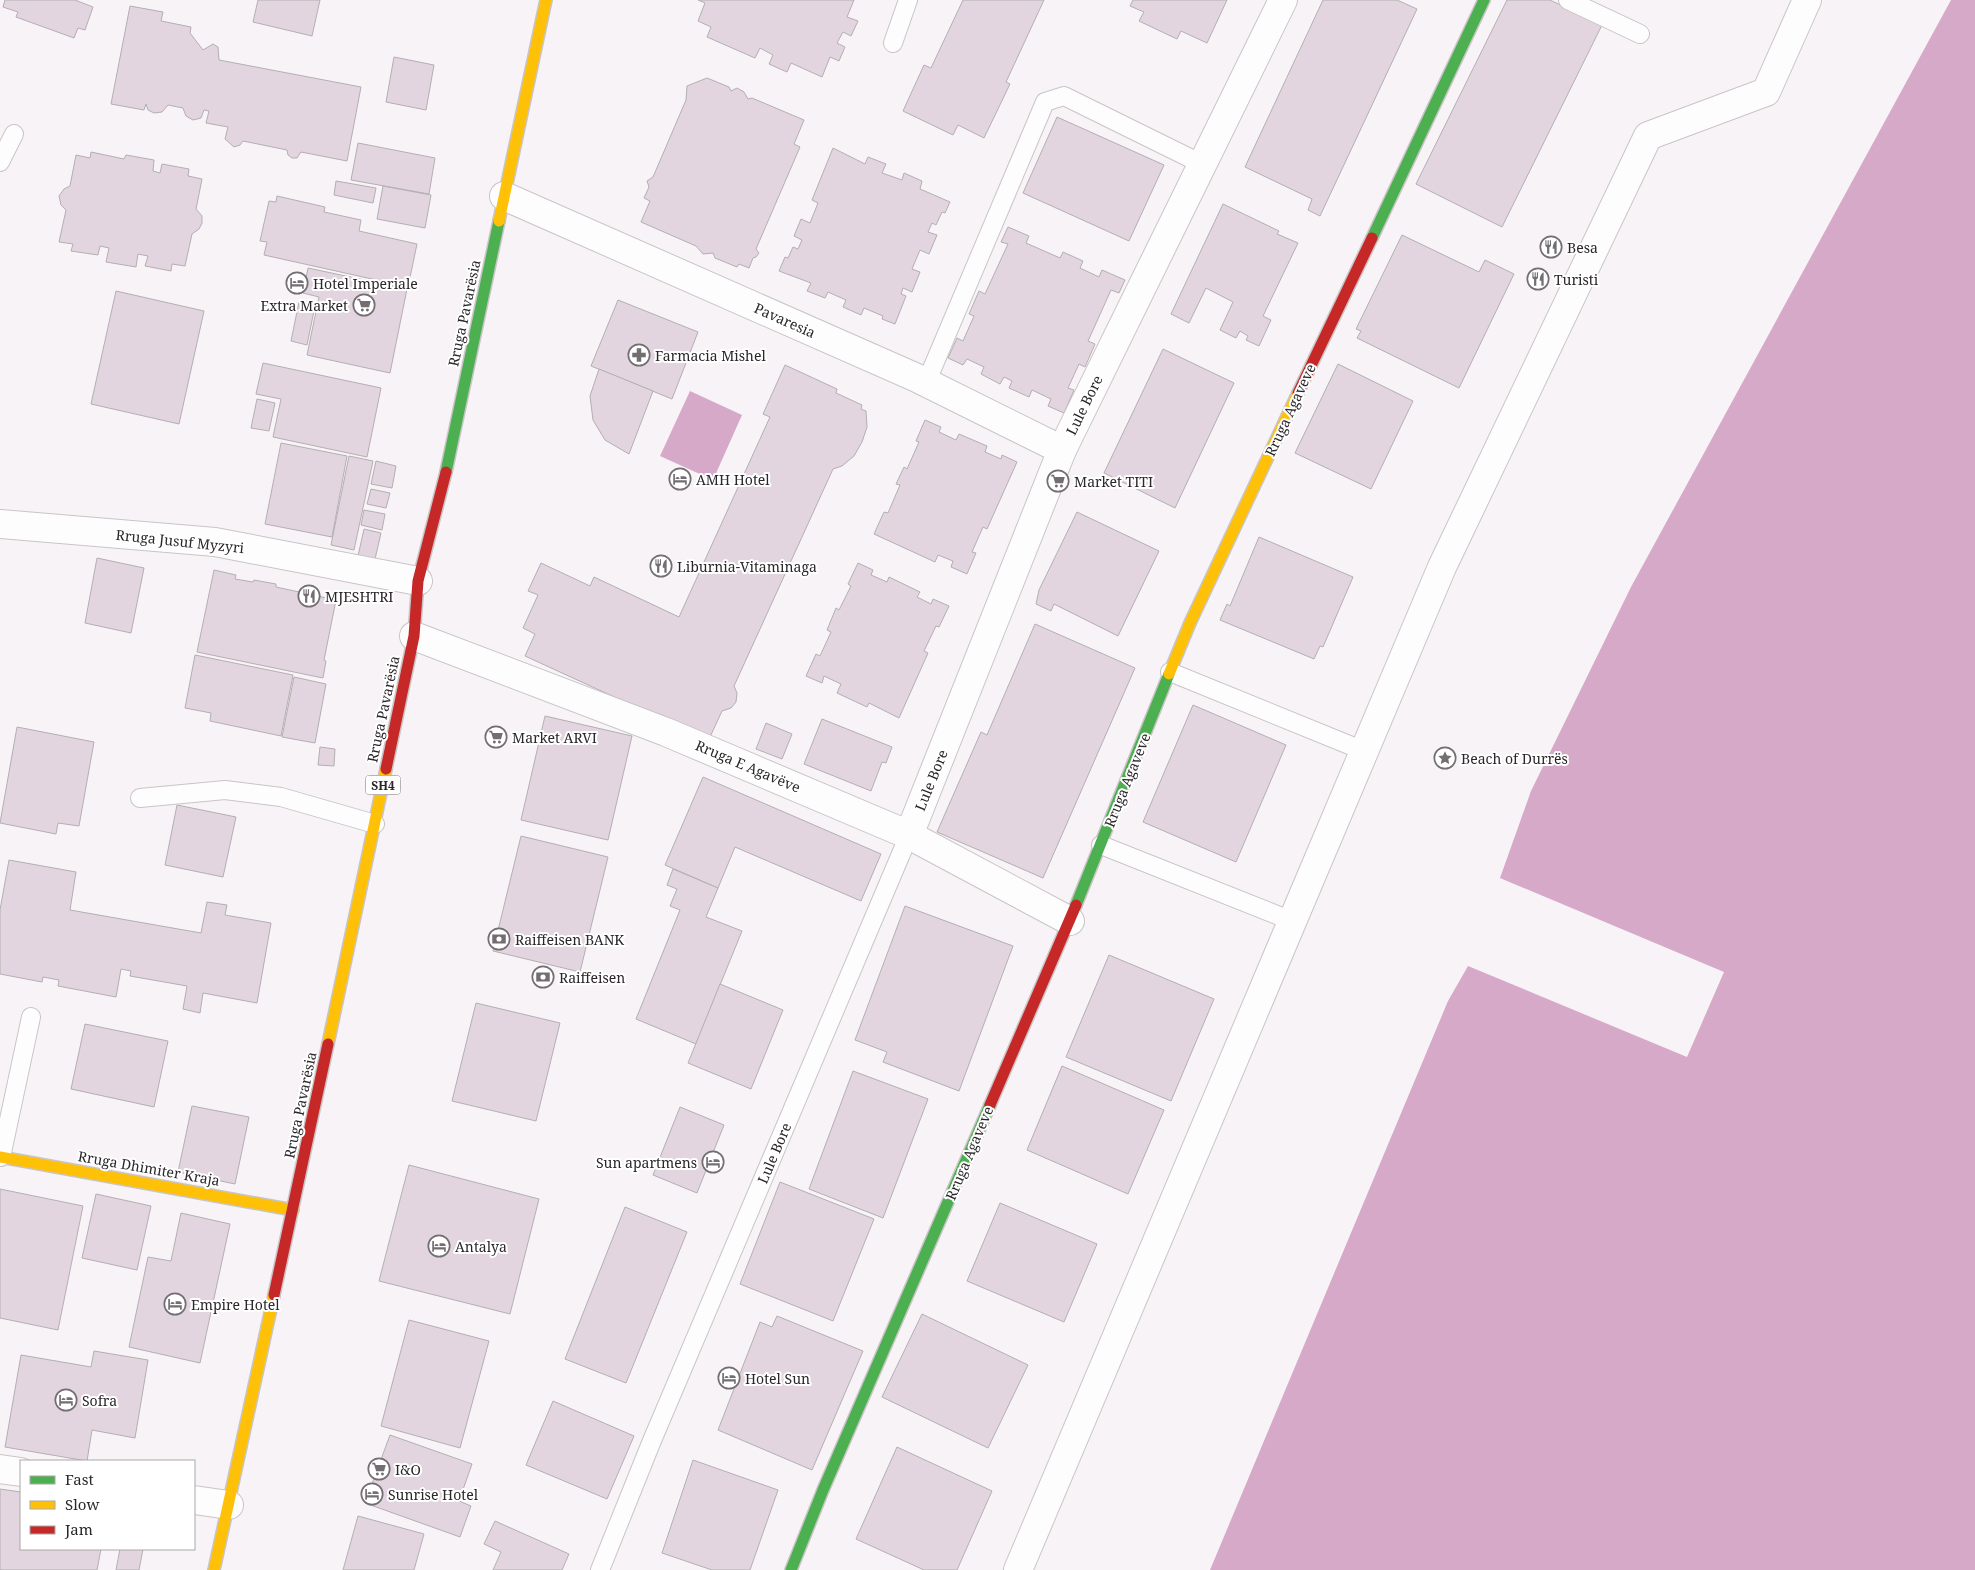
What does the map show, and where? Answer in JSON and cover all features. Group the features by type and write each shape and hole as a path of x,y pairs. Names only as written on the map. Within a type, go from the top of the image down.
{"street":[{"name":"Rruga Pavarësia","path":"214,1570 293,1210 414,636 418,581 445,477 546,0"},
{"name":"Lule Bore","path":"909,834 1062,450 1283,0"},
{"path":"1018,1570 1442,567 1648,136 1766,92 1807,0"},
{"name":"Rruga Agaveve","path":"791,1570 827,1480 1070,921 1190,622 1478,2"},
{"name":"Pavaresia","path":"504,196 926,383 1062,450"},
{"name":"Rruga Jusuf Myzyri","path":"0,524 215,542 418,581"},
{"name":"Rruga E Agavëve","path":"414,636 666,732 909,834 1070,921"},
{"name":"Rruga Dhimiter Kraja","path":"0,1157 293,1210"},
{"path":"0,1469 20,1472"},
{"path":"195,1500 229,1505"}],"lane":[{"path":"893,43 908,0"},
{"path":"1568,0 1640,34"},
{"path":"926,383 1045,102 1064,96 1202,164"},
{"path":"0,162 14,134"},
{"path":"1170,672 1364,751"},
{"path":"140,798 225,790 281,797 375,824"},
{"name":"Lule Bore","path":"600,1570 651,1443 909,834"},
{"path":"1101,845 1292,921"},
{"path":"0,1157 31,1017"}],"shaded area":[{"path":"1951,0 1975,0 1975,1570 1210,1570 1448,1001 1468,966 1687,1057 1724,972 1500,878 1531,791 1631,587"},
{"path":"690,391 742,415 713,480 660,456"}],"building":[{"path":"5,0 75,0 93,7 85,30 78,28 74,38 16,17 18,12 3,7"},
{"path":"258,0 320,0 312,36 253,22"},
{"path":"698,0 854,0 847,17 858,21 851,36 843,32 837,43 845,47 839,61 830,57 822,77 791,63 787,72 769,64 773,55 760,48 755,58 707,37 711,27 698,21 705,3"},
{"path":"963,0 1044,0 1006,82 1010,84 984,138 958,125 953,135 903,111 924,65 931,68"},
{"path":"1133,0 1227,0 1207,43 1181,31 1177,39 1139,21 1144,12 1130,6"},
{"path":"1323,0 1397,0 1417,9 1320,216 1308,210 1312,199 1245,167"},
{"path":"1507,0 1550,0 1602,25 1502,227 1416,184"},
{"path":"130,6 163,12 161,21 191,27 190,33 203,50 213,44 218,47 219,60 361,87 347,161 301,152 297,158 292,158 288,155 287,150 243,141 240,145 234,147 225,139 228,127 206,123 209,111 204,110 201,118 193,120 186,116 183,108 168,105 162,112 154,113 148,110 146,104 144,110 111,104"},
{"path":"394,57 434,65 426,110 386,102"},
{"path":"707,78 729,87 731,91 737,88 744,92 748,99 752,98 804,120 794,144 800,147 756,249 759,253 753,258 749,268 739,264 737,267 715,258 713,253 703,254 696,246 641,222 650,201 644,198 649,187 647,181 653,177 686,100 687,86"},
{"path":"1057,117 1164,165 1129,241 1023,193"},
{"path":"358,143 435,158 429,194 351,180"},
{"path":"833,148 865,164 868,157 886,164 882,173 902,180 904,173 922,181 920,189 950,202 945,213 942,212 936,225 932,223 928,232 937,235 929,254 920,250 912,269 920,272 912,292 903,288 901,294 906,296 895,324 882,319 883,316 864,308 861,315 843,307 846,300 828,292 825,298 807,291 811,283 779,271 785,257 788,258 793,247 798,249 802,240 794,236 801,219 810,223 818,203 812,200"},
{"path":"91,152 124,159 126,155 154,160 153,171 160,173 162,164 189,169 188,176 202,179 196,209 202,216 202,223 199,229 192,234 185,266 172,264 171,271 145,266 148,256 138,254 136,267 106,262 109,248 100,246 98,255 71,251 73,244 59,242 66,210 61,205 59,196 64,189 70,186 76,155 90,158"},
{"path":"336,181 376,188 373,203 334,195"},
{"path":"383,186 431,195 425,228 377,219"},
{"path":"277,196 325,207 324,212 361,220 359,231 417,244 408,287 264,255 267,242 260,241 269,201 276,202"},
{"path":"1223,204 1279,231 1277,234 1298,243 1263,316 1271,320 1259,346 1246,340 1248,336 1240,331 1236,338 1220,330 1233,302 1206,288 1189,323 1171,314"},
{"path":"1008,227 1029,236 1026,243 1060,258 1063,252 1083,261 1080,268 1099,277 1102,270 1125,280 1119,293 1111,290 1088,341 1095,344 1085,367 1079,364 1068,388 1074,390 1064,413 1048,406 1051,399 1032,390 1029,397 1009,388 1012,381 1004,377 1000,384 981,374 984,367 967,359 963,365 948,358 957,338 963,341 974,316 969,314 979,291 985,294 1008,244 1001,242"},
{"path":"1402,235 1479,272 1485,260 1514,274 1459,388 1357,338 1361,331 1356,329"},
{"path":"308,268 407,289 390,373 307,355 319,297 303,293"},
{"path":"116,291 204,311 179,424 91,404"},
{"path":"618,300 698,332 672,399 591,366"},
{"path":"299,302 315,306 307,345 291,341"},
{"path":"1163,349 1234,383 1175,508 1104,473"},
{"path":"263,363 381,388 367,457 273,437 281,399 256,394"},
{"path":"1338,364 1413,401 1371,489 1295,453"},
{"path":"785,365 837,389 836,393 862,405 861,409 866,411 867,427 862,442 854,456 842,466 833,469 734,686 737,693 736,702 731,708 722,711 710,737 659,714 658,717 525,656 535,634 523,628 538,595 528,591 541,563 590,586 594,577 679,617 770,417 763,414"},
{"path":"599,369 653,391 629,454 605,440 593,420 590,396"},
{"path":"257,399 275,403 269,431 251,428"},
{"path":"925,420 941,427 939,432 956,440 959,434 987,446 985,452 1001,459 1002,455 1017,462 987,529 983,527 972,552 976,553 967,574 951,567 953,561 938,555 935,562 874,534 884,512 888,513 900,485 896,484 904,467 907,469 919,442 916,441"},
{"path":"281,443 347,456 332,537 265,524"},
{"path":"349,456 373,461 354,550 331,545"},
{"path":"376,461 396,466 392,488 371,484"},
{"path":"371,489 390,493 386,508 367,504"},
{"path":"364,510 385,514 382,530 361,525"},
{"path":"1077,512 1159,551 1118,636 1054,604 1051,611 1036,604 1039,590"},
{"path":"364,529 381,533 375,559 358,556"},
{"path":"1259,537 1353,577 1323,647 1320,646 1314,659 1220,620 1227,604 1230,606"},
{"path":"97,558 144,568 131,633 85,623"},
{"path":"858,563 873,570 871,575 887,582 889,577 920,592 917,597 931,604 933,599 949,606 939,627 936,626 924,651 928,653 899,718 869,703 867,707 837,693 841,684 824,676 822,683 806,676 816,654 820,656 831,632 827,630 836,608 839,610 851,586 848,584"},
{"path":"214,570 236,575 235,579 276,584 276,587 336,600 324,660 326,661 323,678 197,652"},
{"path":"1035,624 1135,668 1043,878 937,832 981,732 987,735"},
{"path":"195,655 293,675 281,736 210,721 211,713 185,708"},
{"path":"294,677 326,684 315,743 282,737"},
{"path":"1193,705 1286,745 1236,862 1143,822"},
{"path":"545,716 632,736 608,840 521,820"},
{"path":"822,719 892,747 886,763 882,762 871,791 804,764"},
{"path":"766,723 792,734 782,759 756,749"},
{"path":"17,727 94,742 79,826 58,823 56,834 0,823"},
{"path":"320,747 335,749 334,766 318,765"},
{"path":"703,777 881,854 861,901 735,847 718,888 665,865"},
{"path":"177,805 236,817 223,877 165,865"},
{"path":"521,836 608,857 580,972 493,951"},
{"path":"9,860 76,872 70,910 201,933 207,902 227,905 225,915 271,923 257,1003 203,993 200,1013 183,1009 187,986 130,976 131,971 121,969 116,997 58,986 59,980 43,977 42,982 0,974 0,910"},
{"path":"673,869 718,888 706,917 742,931 696,1044 636,1019 680,910 670,906 677,889 667,885"},
{"path":"905,906 1013,946 959,1091 883,1062 887,1052 855,1040"},
{"path":"1109,955 1214,999 1171,1101 1066,1057"},
{"path":"720,984 783,1010 751,1089 688,1063"},
{"path":"476,1003 560,1023 536,1121 452,1101"},
{"path":"85,1024 168,1041 154,1107 71,1089"},
{"path":"1062,1066 1164,1110 1128,1194 1027,1150"},
{"path":"853,1071 928,1099 883,1218 809,1189"},
{"path":"192,1106 249,1117 235,1184 178,1172"},
{"path":"680,1107 724,1125 697,1193 653,1175"},
{"path":"409,1165 539,1199 510,1314 379,1281"},
{"path":"780,1182 874,1219 833,1321 740,1284"},
{"path":"0,1189 83,1206 58,1330 0,1318"},
{"path":"96,1194 151,1206 137,1270 82,1258"},
{"path":"1000,1203 1097,1244 1064,1322 967,1281"},
{"path":"625,1207 687,1232 626,1383 565,1359"},
{"name":"Empire Hotel","path":"181,1213 230,1224 200,1363 129,1347 148,1257 171,1261"},
{"path":"922,1314 1028,1365 988,1448 882,1397"},
{"path":"777,1316 863,1351 812,1470 718,1430 760,1322 772,1327"},
{"path":"409,1320 489,1341 460,1448 381,1426"},
{"path":"94,1351 148,1360 135,1438 92,1430 87,1460 5,1447 21,1355 91,1367"},
{"path":"553,1401 634,1436 607,1499 526,1465"},
{"path":"390,1435 472,1464 459,1501 471,1506 460,1537 365,1503"},
{"path":"897,1447 992,1491 957,1570 924,1570 856,1539"},
{"path":"693,1460 778,1490 750,1570 712,1570 662,1553"},
{"path":"0,1489 20,1492 20,1550 101,1550 97,1570 0,1570"},
{"path":"358,1516 424,1534 414,1570 343,1570"},
{"path":"495,1521 569,1554 562,1570 493,1570 501,1552 484,1544"},
{"path":"120,1550 143,1550 139,1570 116,1570"}],"traffic: fast":[{"path":"1372,238 1484,0"},
{"path":"446,472 499,221"},
{"path":"1076,905 1169,674"},
{"path":"791,1570 823,1490 990,1105"}],"traffic: slow":[{"path":"499,221 546,0"},
{"path":"1169,674 1190,623 1298,393"},
{"path":"328,1044 386,769"},
{"path":"0,1157 293,1210"},
{"path":"214,1570 274,1295"}],"traffic: jam":[{"path":"1298,393 1372,238"},
{"path":"386,769 414,636 418,581 446,472"},
{"path":"990,1105 1076,905"},
{"path":"274,1295 328,1044"}],"place":[{"name":"Besa","path":"1551,247"},
{"name":"Turisti","path":"1538,279"},
{"name":"Hotel Imperiale","path":"297,283"},
{"name":"Extra Market","path":"364,305"},
{"name":"Farmacia Mishel","path":"639,355"},
{"name":"AMH Hotel","path":"680,479"},
{"name":"Market TITI","path":"1058,481"},
{"name":"Liburnia-Vitaminaga","path":"661,566"},
{"name":"MJESHTRI","path":"309,596"},
{"name":"Market ARVI","path":"496,737"},
{"name":"Beach of Durrës","path":"1445,758"},
{"name":"Raiffeisen BANK","path":"499,939"},
{"name":"Raiffeisen","path":"543,977"},
{"name":"Sun apartmens","path":"713,1162"},
{"name":"Antalya","path":"439,1246"},
{"name":"Empire Hotel","path":"175,1304"},
{"name":"Hotel Sun","path":"729,1378"},
{"name":"Sofra","path":"66,1400"},
{"name":"I&O","path":"379,1469"},
{"name":"Sunrise Hotel","path":"372,1494"}]}
